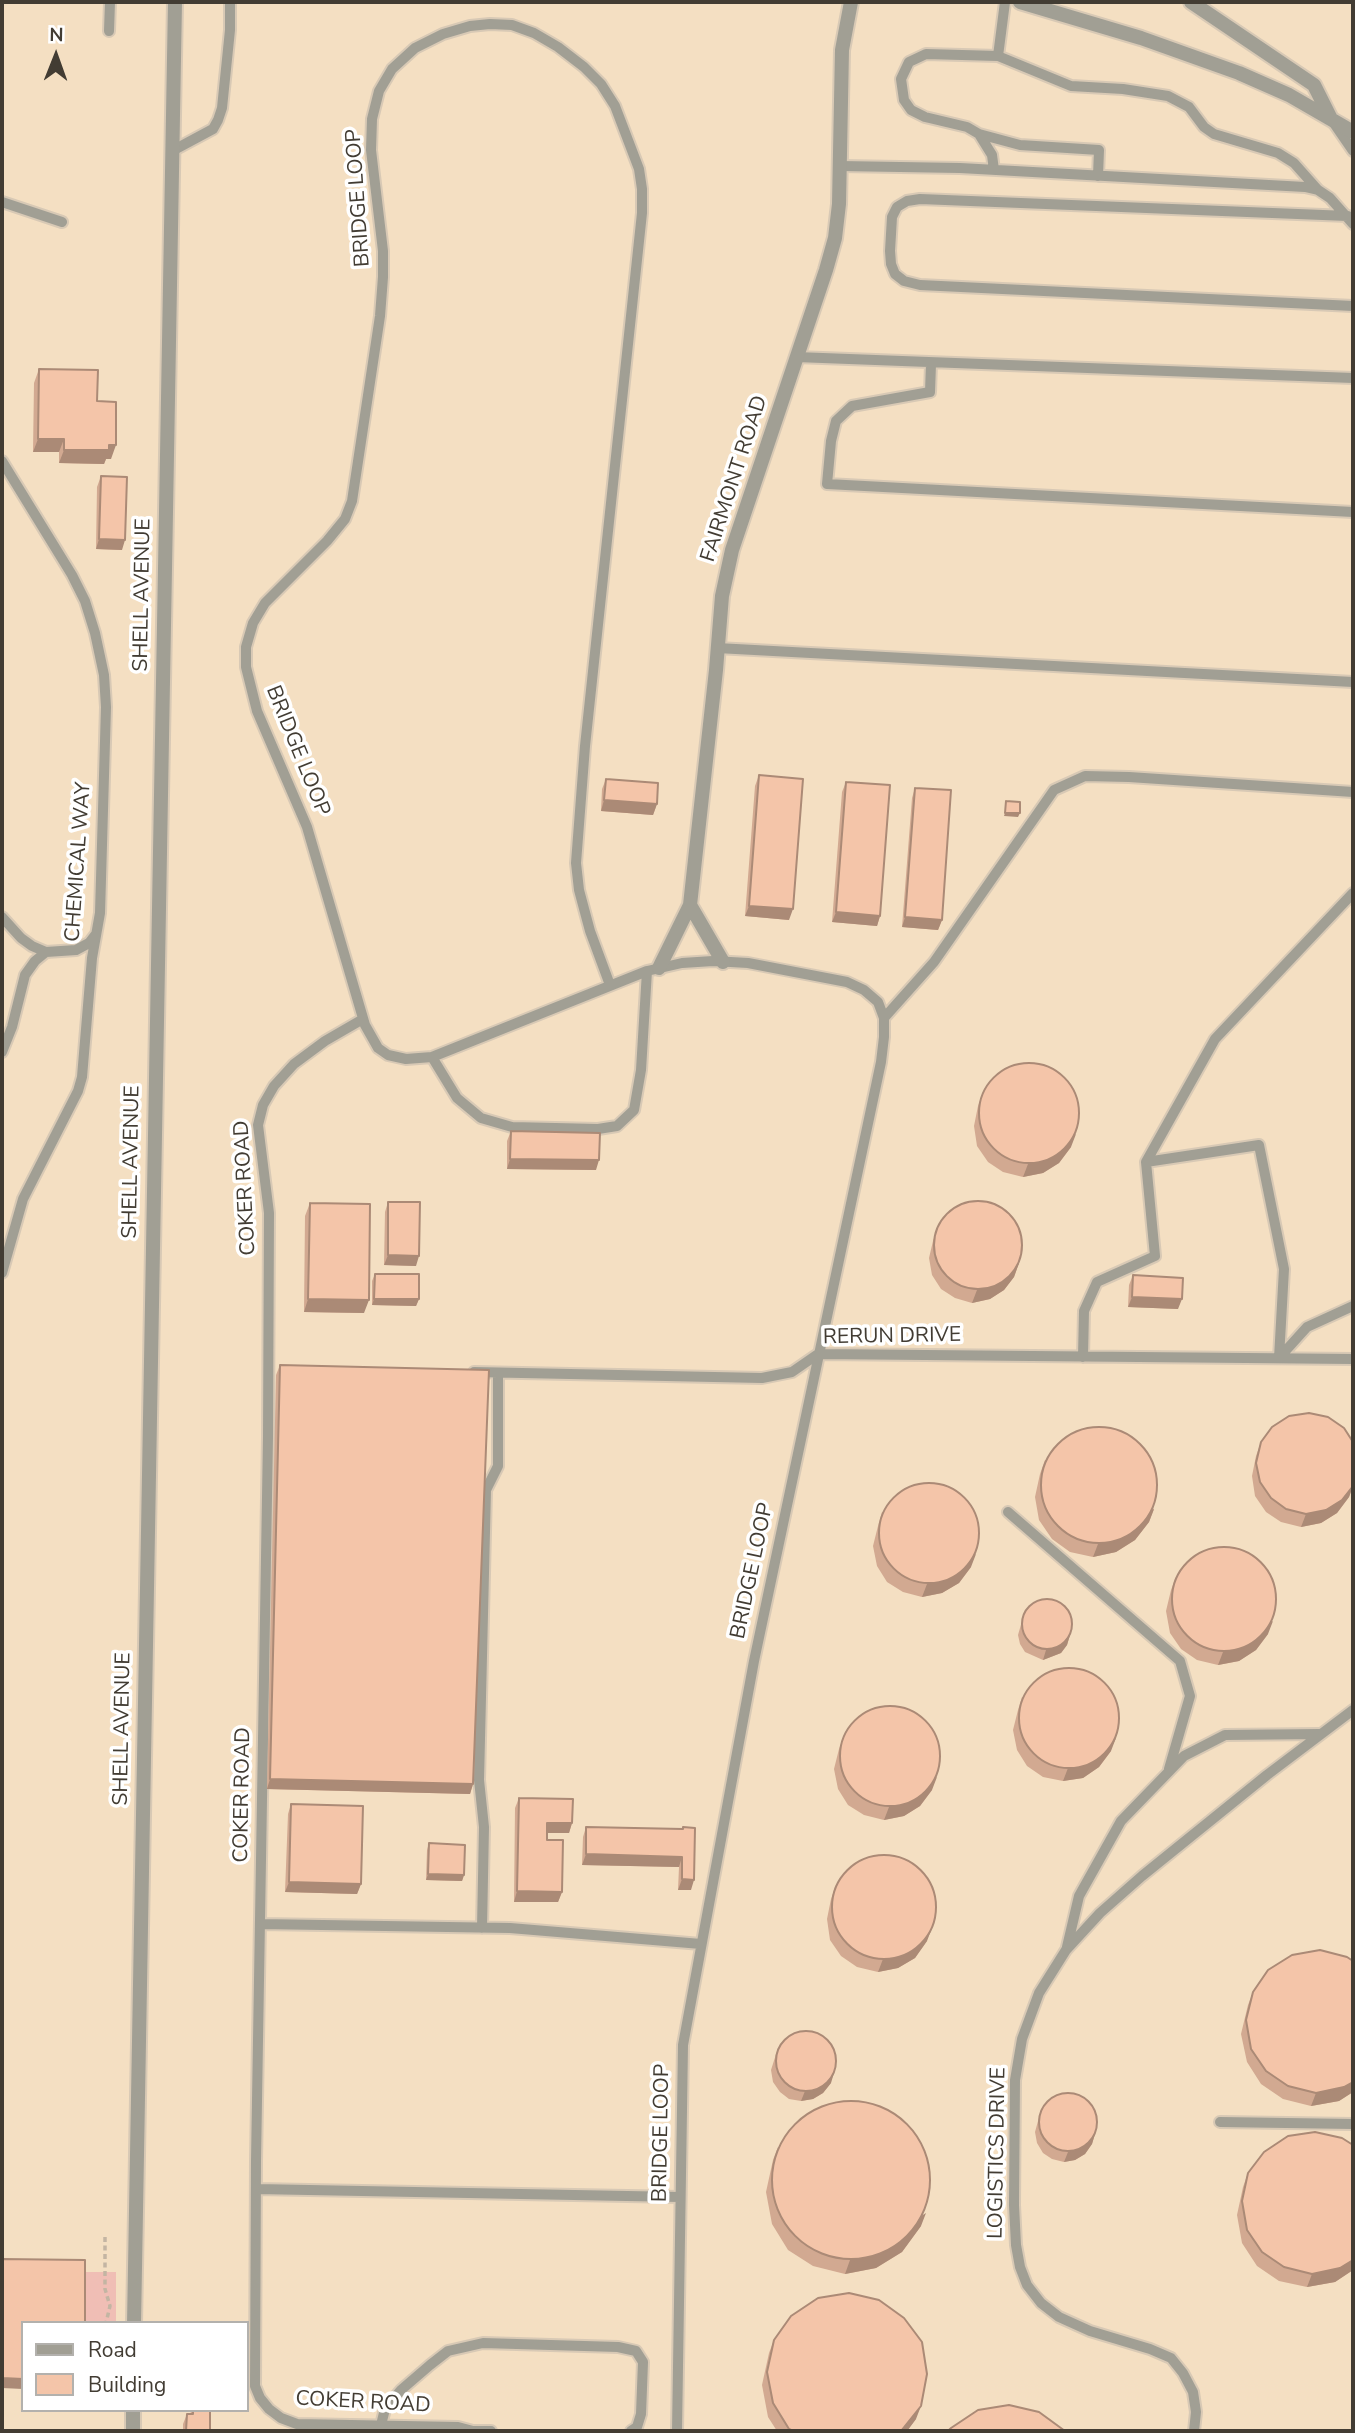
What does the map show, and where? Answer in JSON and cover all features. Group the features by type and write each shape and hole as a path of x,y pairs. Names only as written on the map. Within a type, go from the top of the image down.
{"street":[{"name":"SHELL AVENUE","path":"134,2321 175,2"},
{"name":"FAIRMONT ROAD","path":"653,969 690,905 722,596 732,550 835,238 839,204 842,50 851,2"},
{"path":"1020,2 1141,38 1239,73 1289,95 1353,132"},
{"path":"1191,2 1314,85 1330,117"},
{"path":"690,905 723,962"},
{"path":"133,2412 133,2431"}],"lane":[{"path":"109,31 110,2"},
{"path":"172,151 213,129 218,120 225,82 230,2"},
{"path":"998,56 1004,2"},
{"name":"BRIDGE LOOP","path":"611,985 590,931 579,890 576,854 585,746 642,214 639,169 615,106 601,84 584,67 558,47 534,33 512,25 470,26 443,34 415,48 392,69 379,91 372,118 371,150 383,251 383,277 380,316 352,500 345,519 327,541 265,603 253,623 246,647 246,667 257,711 307,827 363,1019 378,1048 388,1055 405,1059 432,1057 653,969 682,963 723,962 761,965 847,982 864,990 878,1002 884,1018 881,1062 754,1661 683,2045 677,2431"},
{"path":"1098,176 1099,150 1020,145 979,134 967,127 925,117 911,110 901,89 903,71 916,57 926,54 998,56 1071,86 1123,89 1168,96 1189,107 1204,127 1214,135 1278,153 1294,163 1318,190 1330,198 1351,220"},
{"path":"1330,117 1353,151"},
{"path":"979,134 992,155 994,170"},
{"path":"840,166 994,170 1305,187 1318,190"},
{"path":"1351,220 920,199 907,201 897,207 892,217 890,251 895,274 904,281 920,285 1353,306"},
{"path":"2,202 62,222"},
{"path":"796,357 1353,378"},
{"path":"931,364 930,392 852,406 836,421 831,441 827,484 1353,512"},
{"name":"CHEMICAL WAY","path":"2,461 85,601 104,675 106,707 100,913 92,958 82,1077 78,1091 23,1199 2,1273"},
{"path":"718,648 1353,682"},
{"path":"884,1018 934,962 1054,790 1085,776 1353,792"},
{"path":"1083,1357 1084,1311 1097,1282 1155,1256 1146,1162 1215,1039 1353,893"},
{"path":"2,917 21,938 46,952 76,950 89,943 98,932"},
{"path":"2,1052 7,1026 25,975 46,952"},
{"path":"432,1057 457,1098 481,1118 512,1127 597,1129 617,1126 634,1110 653,969"},
{"name":"COKER ROAD","path":"363,1019 324,1041 294,1064 274,1086 263,1105 258,1125 269,1213 251,2386 270,2409 281,2418 297,2424 458,2427 473,2431 491,2431"},
{"path":"1146,1162 1259,1145 1284,1269 1279,1358"},
{"path":"1279,1358 1307,1327 1353,1306"},
{"name":"RERUN DRIVE","path":"467,1372 762,1378 792,1372 818,1354 1353,1359"},
{"path":"268,1367 281,1367"},
{"path":"482,1928 484,1827 479,1780 486,1490 498,1466 498,1373"},
{"path":"1008,1512 1180,1661 1190,1696 1168,1772"},
{"name":"LOGISTICS DRIVE","path":"1194,2431 1193,2392 1184,2372 1171,2358 1059,2317 1041,2304 1027,2285 1016,2245 1014,2205 1015,2080 1022,2039 1039,1993 1066,1950 1100,1913 1142,1876 1319,1734 1353,1710"},
{"path":"1066,1950 1079,1896 1121,1821 1184,1756 1225,1735 1319,1734"},
{"path":"260,1924 482,1928 701,1944"},
{"path":"1220,2122 1353,2124"},
{"path":"256,2189 680,2197"},
{"path":"381,2425 386,2409 401,2390 430,2365 448,2351 483,2343 618,2347 636,2351 643,2362 641,2414 637,2427 631,2431"}],"path":[{"path":"105,2237 105,2289 110,2305 106,2321"}],"shaded area":[{"path":"2,2 1353,2 1353,2431 2,2431"},
{"path":"82,2272 116,2272 116,2321 81,2321"}],"building":[{"path":"39,369 98,370 97,401 116,402 116,445 109,445 109,450 64,450 64,439 38,439"},
{"path":"101,476 127,477 125,540 99,539"},
{"path":"759,775 803,779 793,909 749,906"},
{"path":"606,779 658,783 657,804 604,800"},
{"path":"846,782 890,785 880,916 836,912"},
{"path":"915,788 951,790 942,920 905,917"},
{"path":"1006,801 1020,802 1020,813 1005,813"},
{"path":"1029,1063 1057,1071 1071,1085 1079,1113 1071,1141 1057,1155 1029,1163 1001,1155 987,1141 979,1113 987,1085 1001,1071"},
{"path":"511,1131 600,1133 599,1160 510,1159"},
{"path":"978,1201 995,1205 1009,1214 1018,1228 1022,1245 1018,1262 1009,1276 995,1285 978,1289 961,1285 947,1276 938,1262 934,1245 938,1228 947,1214 961,1205"},
{"path":"388,1202 420,1202 419,1256 388,1255"},
{"path":"310,1203 370,1204 369,1300 308,1299"},
{"path":"375,1274 419,1274 419,1299 374,1299"},
{"path":"1133,1275 1183,1278 1182,1299 1132,1297"},
{"path":"280,1365 489,1370 473,1784 270,1779"},
{"path":"1309,1413 1328,1417 1344,1428 1353,1442 1353,1486 1342,1500 1326,1510 1306,1514 1286,1509 1271,1498 1260,1482 1256,1463 1261,1442 1272,1427 1289,1416"},
{"path":"1099,1427 1121,1431 1140,1444 1153,1463 1157,1485 1153,1507 1140,1526 1121,1539 1099,1543 1077,1539 1058,1526 1045,1507 1041,1485 1045,1463 1058,1444 1077,1431"},
{"path":"929,1483 957,1491 971,1505 979,1533 971,1561 957,1575 929,1583 901,1575 887,1561 879,1533 887,1505 901,1491"},
{"path":"1224,1547 1244,1551 1261,1562 1272,1579 1276,1599 1272,1619 1261,1636 1244,1647 1224,1651 1204,1647 1187,1636 1176,1619 1172,1599 1176,1579 1187,1562 1204,1551"},
{"path":"1047,1599 1064,1607 1072,1624 1064,1641 1047,1649 1030,1641 1022,1624 1030,1607"},
{"path":"1069,1668 1097,1676 1111,1690 1119,1718 1111,1746 1097,1760 1069,1768 1041,1760 1027,1746 1019,1718 1027,1690 1041,1676"},
{"path":"890,1706 918,1714 932,1728 940,1756 932,1784 918,1798 890,1806 862,1798 848,1784 840,1756 848,1728 862,1714"},
{"path":"519,1798 573,1799 572,1823 547,1823 547,1840 563,1840 562,1892 517,1891"},
{"path":"291,1804 363,1806 361,1884 289,1882"},
{"path":"586,1827 695,1828 694,1880 682,1879 682,1857 586,1854"},
{"path":"429,1843 465,1845 464,1875 428,1874"},
{"path":"884,1855 904,1859 921,1870 932,1887 936,1907 932,1927 921,1944 904,1955 884,1959 864,1955 847,1944 836,1927 832,1907 836,1887 847,1870 864,1859"},
{"path":"1320,1950 1353,1961 1353,2082 1344,2087 1316,2093 1288,2086 1266,2071 1251,2049 1246,2020 1253,1992 1268,1970 1292,1955"},
{"path":"800,2031 812,2031 828,2039 834,2049 834,2073 828,2083 812,2091 800,2091 784,2083 776,2067 776,2055 784,2039"},
{"path":"1068,2093 1089,2101 1097,2122 1089,2143 1068,2151 1047,2143 1039,2122 1047,2101"},
{"path":"851,2101 881,2107 907,2124 924,2150 930,2180 924,2210 907,2236 881,2253 851,2259 821,2253 795,2236 778,2210 772,2180 778,2150 795,2124 821,2107"},
{"path":"1315,2132 1342,2138 1353,2145 1353,2260 1340,2268 1312,2274 1284,2267 1262,2252 1247,2230 1242,2201 1248,2173 1264,2152 1288,2136"},
{"path":"2,2259 85,2260 85,2321 21,2321 21,2379 2,2378"},
{"path":"849,2293 879,2300 904,2318 922,2342 927,2374 921,2406 901,2431 793,2431 773,2403 767,2372 774,2340 791,2316 818,2298"},
{"path":"1009,2405 1039,2412 1065,2431 948,2431 978,2410"},
{"path":"210,2412 210,2431 186,2431 187,2414"}]}
